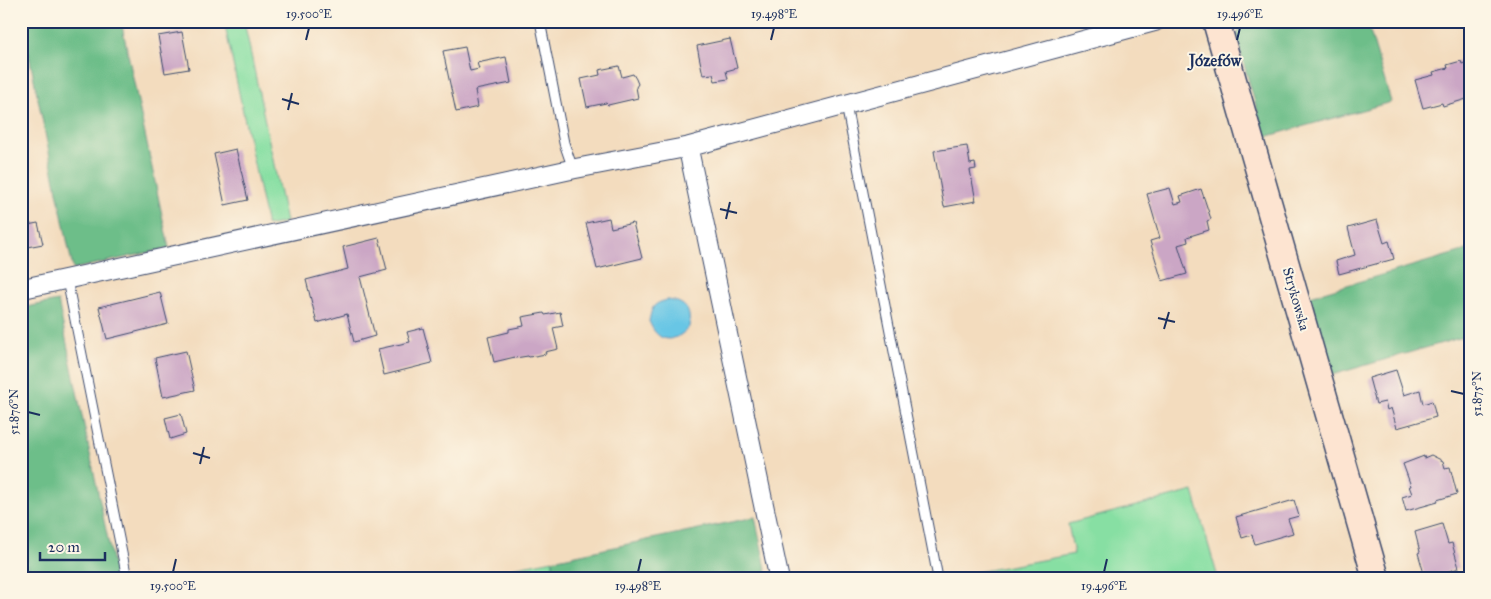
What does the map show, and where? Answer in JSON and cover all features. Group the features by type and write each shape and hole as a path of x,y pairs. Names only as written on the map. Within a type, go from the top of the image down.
{"street":[{"path":"21,289 574,169 688,147 1156,21"},
{"name":"Strykowska","path":"1216,21 1376,578"},
{"path":"688,147 779,578"}],"lane":[{"path":"540,21 564,143 574,169"},
{"path":"846,105 938,578"},
{"path":"67,280 127,578"}],"green space":[{"path":"22,21 121,21 169,248 73,269"},
{"path":"224,21 244,21 286,222 267,226"},
{"path":"1244,21 1367,21 1391,102 1265,137 1236,37"},
{"path":"1470,249 1470,335 1332,375 1310,296"},
{"path":"58,301 116,578 31,578 21,531 21,308"},
{"path":"1193,491 1218,578 945,578 1074,554 1068,524"},
{"path":"755,517 768,578 554,578 553,560"},
{"path":"21,531 31,578 21,578"},
{"path":"553,560 554,578 514,578 512,568"}],"water":[{"path":"668,300 679,303 686,308 689,316 689,327 679,336 666,339 655,332 649,321 654,306"}],"building":[{"path":"182,32 189,69 165,73 158,36"},
{"path":"730,39 737,68 726,71 728,79 715,81 713,74 703,75 697,46"},
{"path":"465,47 470,71 479,69 477,63 506,57 511,83 475,90 478,107 456,112 443,51"},
{"path":"1461,61 1462,64 1470,61 1470,98 1443,106 1442,103 1423,108 1415,80 1434,75 1433,72 1448,68 1447,65"},
{"path":"619,66 622,77 633,74 636,79 638,98 608,105 606,103 587,107 581,79 600,75 599,70"},
{"path":"967,146 970,164 975,163 976,169 970,170 976,201 944,207 934,151"},
{"path":"236,149 248,200 225,205 214,154"},
{"path":"1170,188 1175,204 1182,202 1180,196 1201,189 1211,219 1207,221 1209,230 1187,237 1188,242 1178,245 1187,274 1162,281 1150,241 1160,238 1147,194"},
{"path":"609,218 611,228 633,223 642,258 597,269 586,223"},
{"path":"1377,220 1384,243 1389,241 1394,259 1339,274 1336,261 1355,255 1348,228"},
{"path":"38,223 43,244 27,247 22,226"},
{"path":"379,238 387,270 360,277 375,336 354,342 347,314 317,323 306,280 348,269 343,247"},
{"path":"160,292 168,324 107,339 99,307"},
{"path":"560,312 563,326 553,328 558,349 545,352 546,354 515,357 494,362 488,337 509,332 509,329 524,326 522,317"},
{"path":"423,328 432,363 384,375 378,349 410,342 407,332"},
{"path":"186,351 195,390 163,397 155,358"},
{"path":"1396,370 1404,395 1420,390 1423,404 1432,401 1436,417 1397,428 1391,408 1387,410 1385,402 1376,404 1369,378"},
{"path":"181,414 186,434 170,439 165,418"},
{"path":"1431,455 1443,461 1445,468 1450,467 1457,494 1437,500 1438,502 1406,511 1402,497 1412,494 1403,464"},
{"path":"1294,500 1299,516 1288,519 1293,533 1255,544 1252,535 1242,538 1236,517"},
{"path":"1442,524 1448,544 1452,543 1459,568 1446,572 1447,575 1436,578 1434,575 1425,577 1418,553 1420,552 1415,532"}],"district":[{"name":"Józefów","path":"1215,60"}]}
